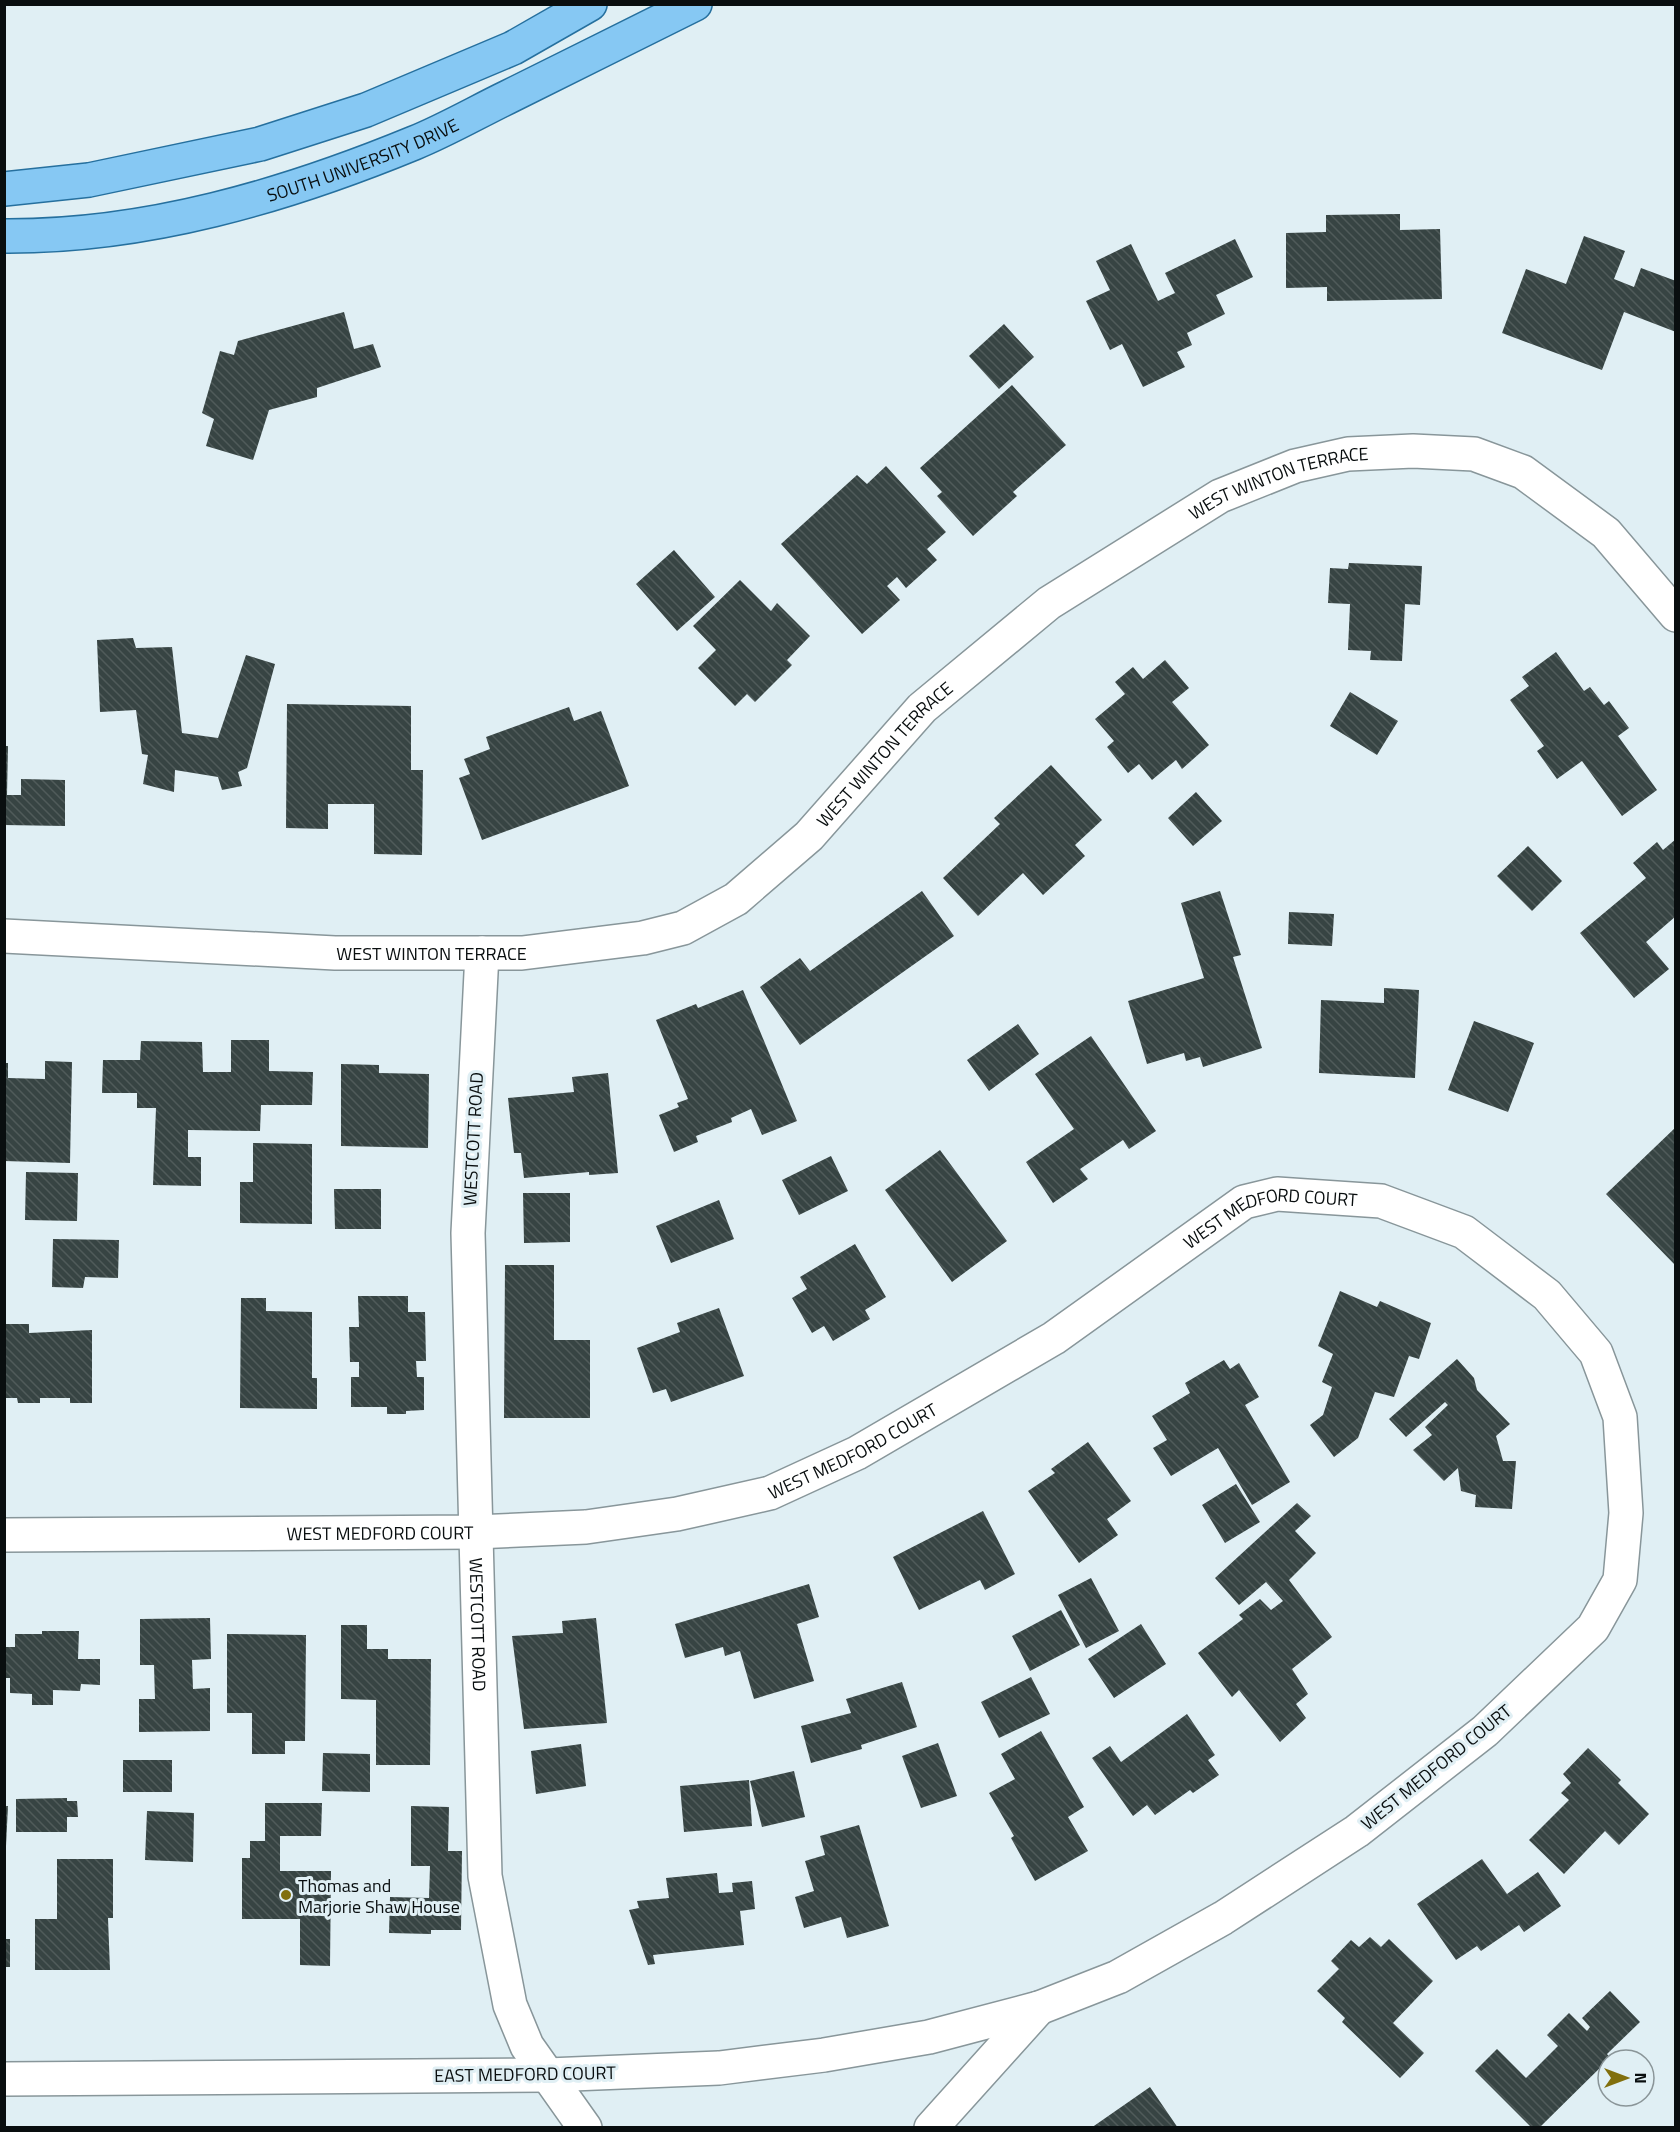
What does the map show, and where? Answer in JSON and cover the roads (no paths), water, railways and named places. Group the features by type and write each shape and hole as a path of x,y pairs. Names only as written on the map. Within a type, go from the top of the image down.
{"main road":[{"path":"4,189 89,180 260,144 366,110 513,48 590,4"},
{"name":"SOUTH UNIVERSITY DRIVE","path":"4,236 40,236 135,226 226,208 321,179 416,142 695,4"}],"street":[{"name":"WEST WINTON TERRACE","path":"4,936 335,953 522,953 643,938 683,928 736,899 809,836 922,708 1049,603 1220,496 1295,466 1348,454 1413,451 1474,454 1523,471 1606,533 1676,615"},
{"name":"WESTCOTT ROAD","path":"482,953 468,1233 485,1876 510,2005 527,2046 585,2127"},
{"name":"WEST MEDFORD COURT","path":"4,1536 475,1532 586,1527 677,1514 770,1492 857,1453 1044,1344 1244,1202 1277,1194 1381,1201 1464,1232 1547,1295 1596,1353 1620,1417 1626,1513 1620,1580 1593,1628 1485,1731 1357,1831 1224,1918 1118,1977 1039,2008"},
{"name":"EAST MEDFORD COURT","path":"4,2079 548,2075 718,2068 824,2055 929,2037 1039,2008"},
{"path":"931,2127 1039,2008"}],"place":[{"name":"Thomas and Marjorie Shaw House","path":"286,1895"}]}
